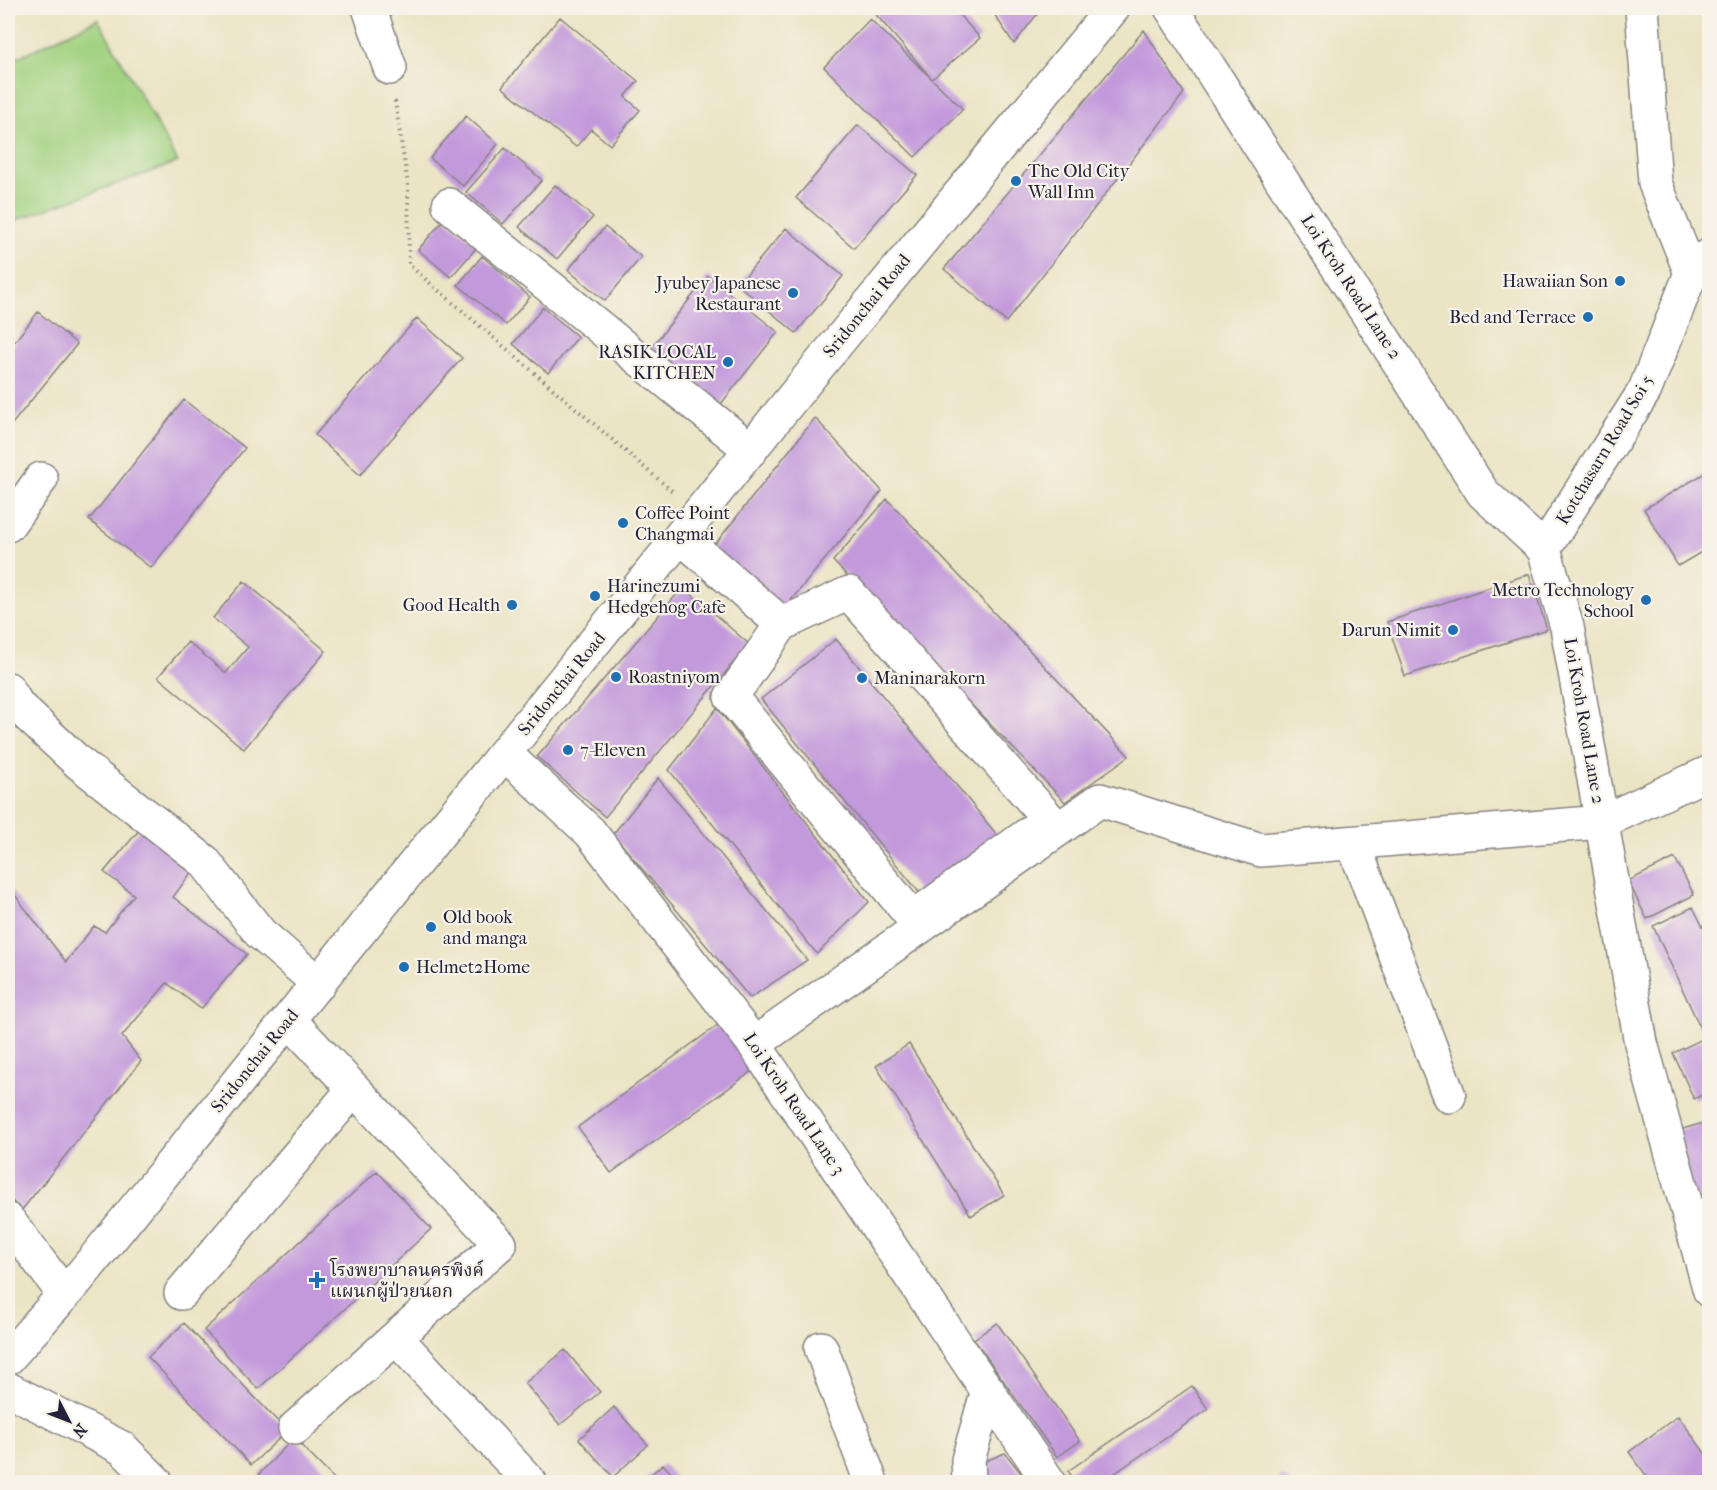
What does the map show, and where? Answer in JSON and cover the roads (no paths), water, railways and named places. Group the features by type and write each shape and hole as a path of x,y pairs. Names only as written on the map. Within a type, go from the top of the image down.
{"street":[{"path":"369,8 390,68"},
{"name":"Sridonchai Road","path":"8,1358 64,1294 289,1020 1113,8"},
{"name":"Loi Kroh Road Lane 2","path":"1171,8 1482,493 1544,549 1567,627 1641,1043 1710,1291"},
{"path":"1642,8 1655,183 1700,264"},
{"path":"449,205 751,450"},
{"name":"Kotchasarn Road Soi 5","path":"1544,549 1645,390 1700,264"},
{"path":"8,525 41,479"},
{"path":"691,525 783,624"},
{"path":"849,593 1049,819 913,918 731,697 783,624 849,593"},
{"path":"8,689 18,706 79,763 204,861 260,933 318,984"},
{"name":"Loi Kroh Road Lane 3","path":"506,754 590,832 754,1044 1049,1482"},
{"path":"754,1044 1100,800 1261,850 1602,822 1710,772"},
{"path":"1353,843 1449,1096"},
{"path":"289,1020 500,1244 296,1428"},
{"path":"181,1293 354,1089"},
{"path":"8,1220 64,1294"},
{"path":"396,1338 530,1482"},
{"path":"821,1348 872,1482"},
{"path":"8,1389 122,1448 156,1482"},
{"path":"969,1482 968,1460 988,1390"}],"place":[{"name":"The Old City Wall Inn","path":"1016,181"},
{"name":"Hawaiian Son","path":"1620,281"},
{"name":"Jyubey Japanese Restaurant","path":"793,293"},
{"name":"Bed and Terrace","path":"1588,317"},
{"name":"RASIK LOCAL KITCHEN","path":"728,362"},
{"name":"Coffee Point Changmai","path":"623,523"},
{"name":"Harinezumi Hedgehog Cafe","path":"595,596"},
{"name":"Metro Technology School","path":"1646,600"},
{"name":"Good Health","path":"512,605"},
{"name":"Darun Nimit","path":"1453,630"},
{"name":"Roastniyom","path":"616,677"},
{"name":"Maninarakorn","path":"862,678"},
{"name":"7-Eleven","path":"568,750"},
{"name":"Old book and manga","path":"431,927"},
{"name":"Helmet2Home","path":"404,967"},
{"name":"โรงพยาบาลนครพิงค์ แผนกผู้ป่วยนอก","path":"317,1280"}]}
